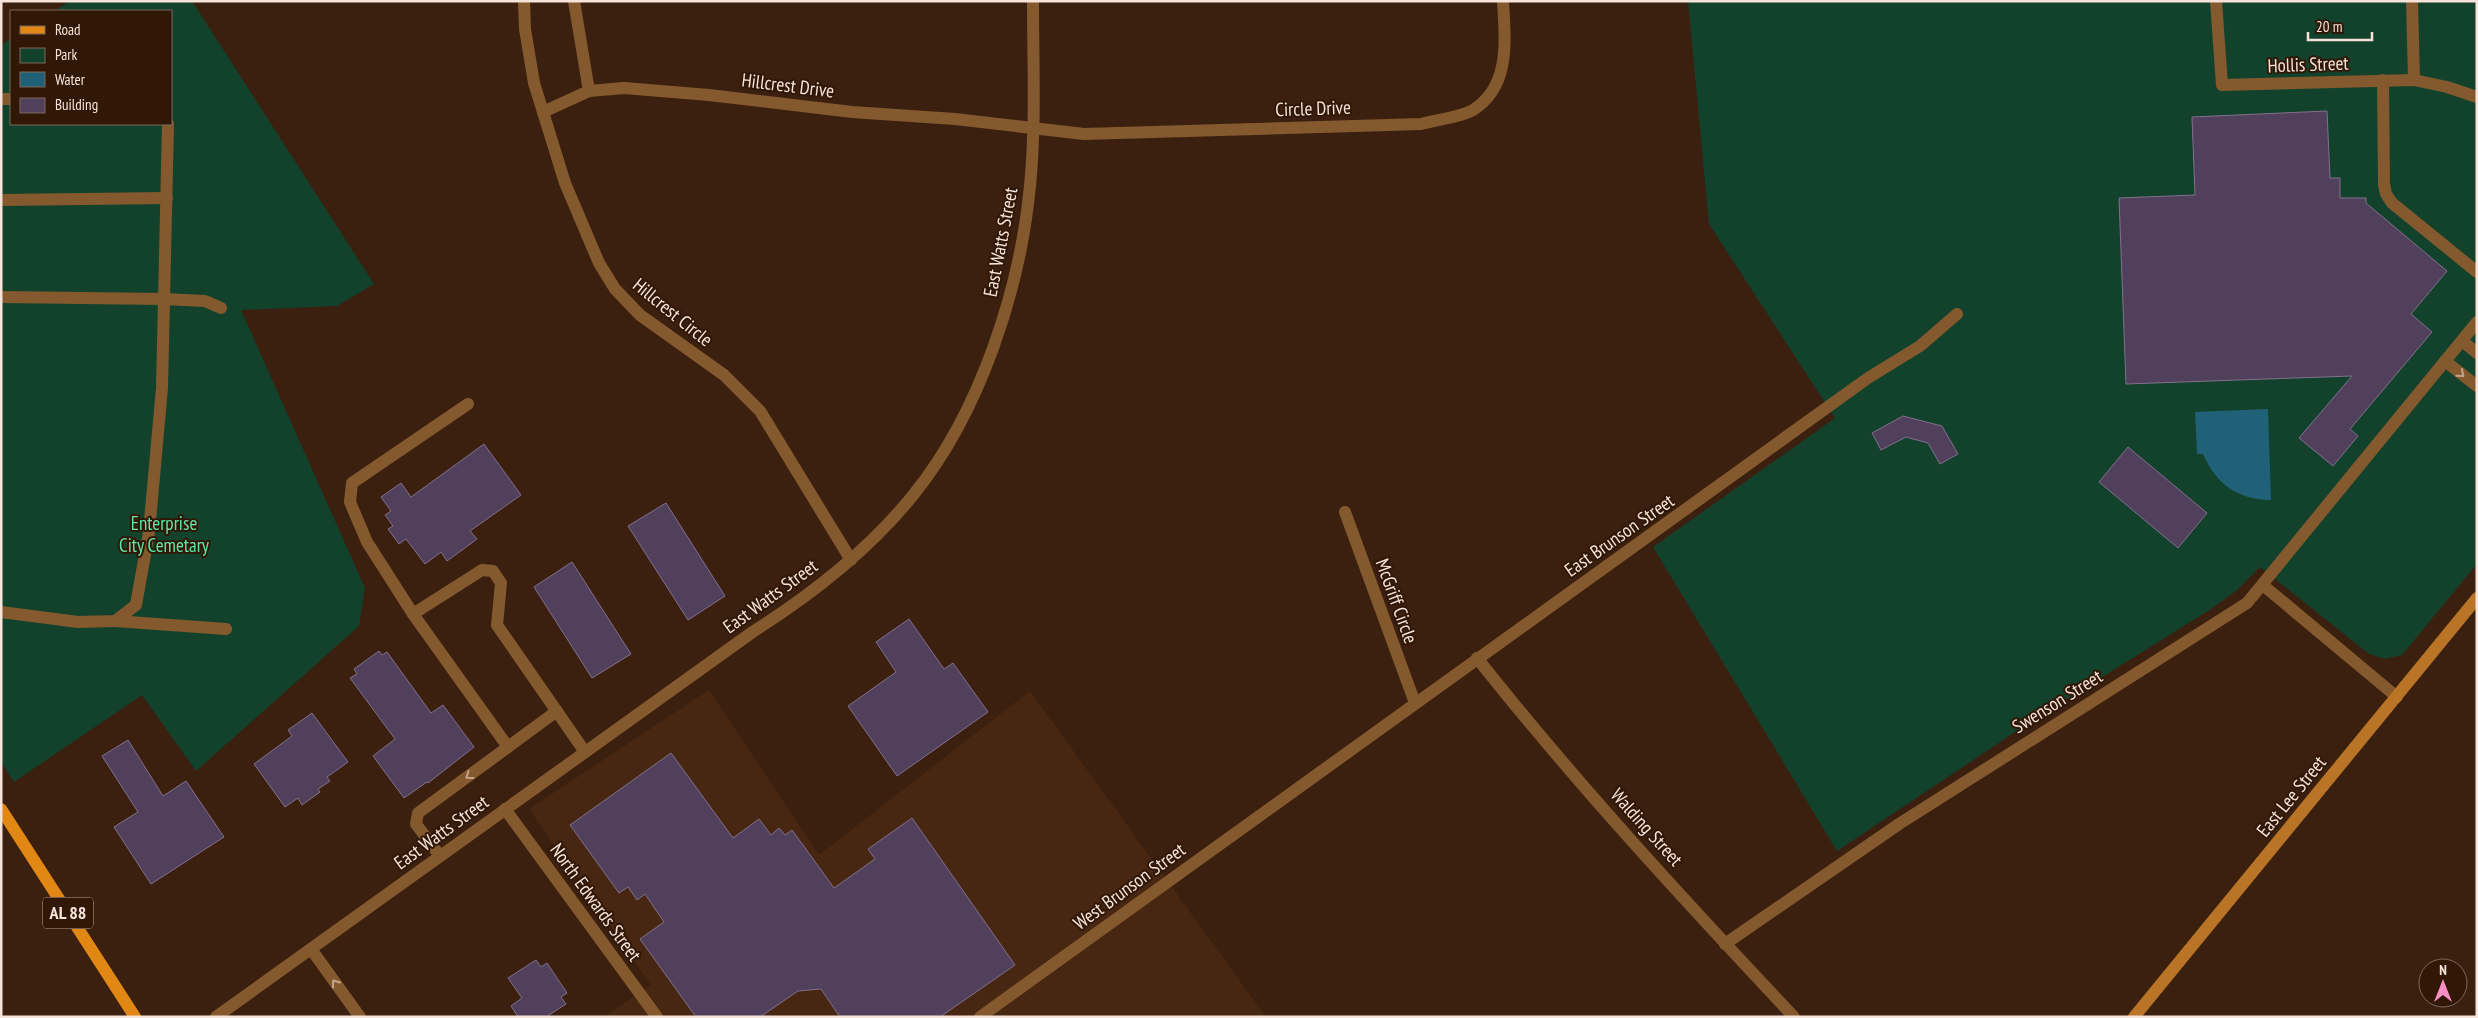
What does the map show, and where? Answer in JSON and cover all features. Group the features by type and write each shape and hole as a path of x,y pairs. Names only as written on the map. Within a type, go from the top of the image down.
{"main road":[{"name":"East Lee Street","path":"2134,1017 2477,598"},
{"name":"AL 88","path":"1,810 135,1017"}],"street":[{"name":"Hillcrest Circle","path":"524,1 528,47 534,83 565,183 599,263 615,289 640,315 724,375 760,411 851,560"},
{"path":"574,1 589,91"},
{"name":"East Watts Street","path":"216,1017 754,631 798,603 851,560 881,531 915,493 944,451 968,406 1006,312 1019,262 1030,186 1033,130 1033,1"},
{"name":"Circle Drive","path":"1033,130 1084,134 1421,124 1472,110 1493,92 1503,67 1505,40 1503,1"},
{"name":"Hollis Street","path":"2216,1 2222,85 2414,80 2447,87 2477,97"},
{"path":"2412,1 2414,80"},
{"path":"2383,80 2384,184 2386,194 2392,203 2477,272"},
{"name":"Hillcrest Drive","path":"543,112 589,91 624,88 664,90 852,112 955,119 1033,130"},
{"path":"115,621 136,605 149,532 162,388 168,125"},
{"path":"1,200 167,198"},
{"path":"1,297 205,301 221,308"},
{"name":"East Brunson Street","path":"1300,785 1868,378 1920,346 1957,314"},
{"name":"Swenson Street","path":"1725,944 1899,824 2247,603 2264,586 2477,322"},
{"path":"2462,341 2477,353"},
{"path":"2445,361 2477,386"},
{"path":"468,404 352,483 350,502 367,542 413,614 508,747"},
{"name":"McGriff Circle","path":"1345,512 1415,703"},
{"path":"413,614 482,570 493,572 500,583 497,625 585,752"},
{"path":"2264,586 2397,697"},
{"path":"1,612 78,622 115,621 226,629"},
{"name":"Walding Street","path":"1477,658 1529,723 1725,944 1794,1017"},
{"path":"440,856 416,824 418,814 557,711"},
{"name":"West Brunson Street","path":"984,1016 1300,785"},
{"name":"North Edwards Street","path":"505,809 658,1017"},
{"path":"310,949 360,1017"}],"shaded area":[{"path":"709,690 819,855 1030,691 1266,1017 604,1017 651,985 529,809"}],"green space":[{"name":"Enterprise City Cemetary","path":"70,1 192,1 374,284 337,306 241,310 365,588 359,626 196,771 142,695 14,782 1,762 1,45 10,40 10,125 172,125 172,10 56,10"},
{"path":"1688,1 2477,1 2477,564 2402,655 2385,659 2369,654 2260,567 2236,591 2211,609 2024,726 1837,851 1653,547 1835,418 1709,224"}],"water":[{"path":"2268,409 2271,500 2248,497 2238,493 2214,474 2203,454 2197,454 2195,412"}],"building":[{"path":"2327,111 2330,178 2340,178 2340,198 2366,198 2366,203 2447,271 2411,314 2432,332 2350,429 2358,436 2333,466 2299,438 2352,376 2126,384 2119,198 2195,195 2192,117"},
{"path":"1903,416 1942,426 1958,454 1940,464 1928,443 1906,437 1881,450 1872,433"},
{"path":"484,444 521,495 470,531 477,539 447,561 441,552 425,564 406,539 399,544 388,529 393,526 385,515 391,511 381,497 401,483 411,497"},
{"path":"2128,447 2207,513 2178,548 2099,482"},
{"path":"666,503 725,596 688,620 628,526"},
{"path":"572,562 631,654 592,678 534,587"},
{"path":"909,619 944,669 953,663 988,712 897,776 848,706 896,672 876,642"},
{"path":"379,651 382,655 387,652 431,713 443,705 474,747 428,783 404,798 373,756 395,739 350,678 357,674 354,669"},
{"path":"312,713 348,762 327,777 330,781 318,789 320,792 302,805 298,798 285,807 254,764 292,736 288,730"},
{"path":"128,740 163,796 186,781 224,837 151,884 114,827 138,812 102,756"},
{"path":"671,753 733,838 759,819 771,835 779,828 785,835 792,830 834,888 875,859 868,849 912,818 1015,965 940,1017 840,1017 821,989 798,991 760,1017 696,1017 640,939 664,922 645,894 637,900 628,887 619,893 570,825"},
{"path":"536,960 541,967 547,963 567,993 561,997 566,1004 546,1017 518,1017 511,1006 522,998 508,978"}]}
